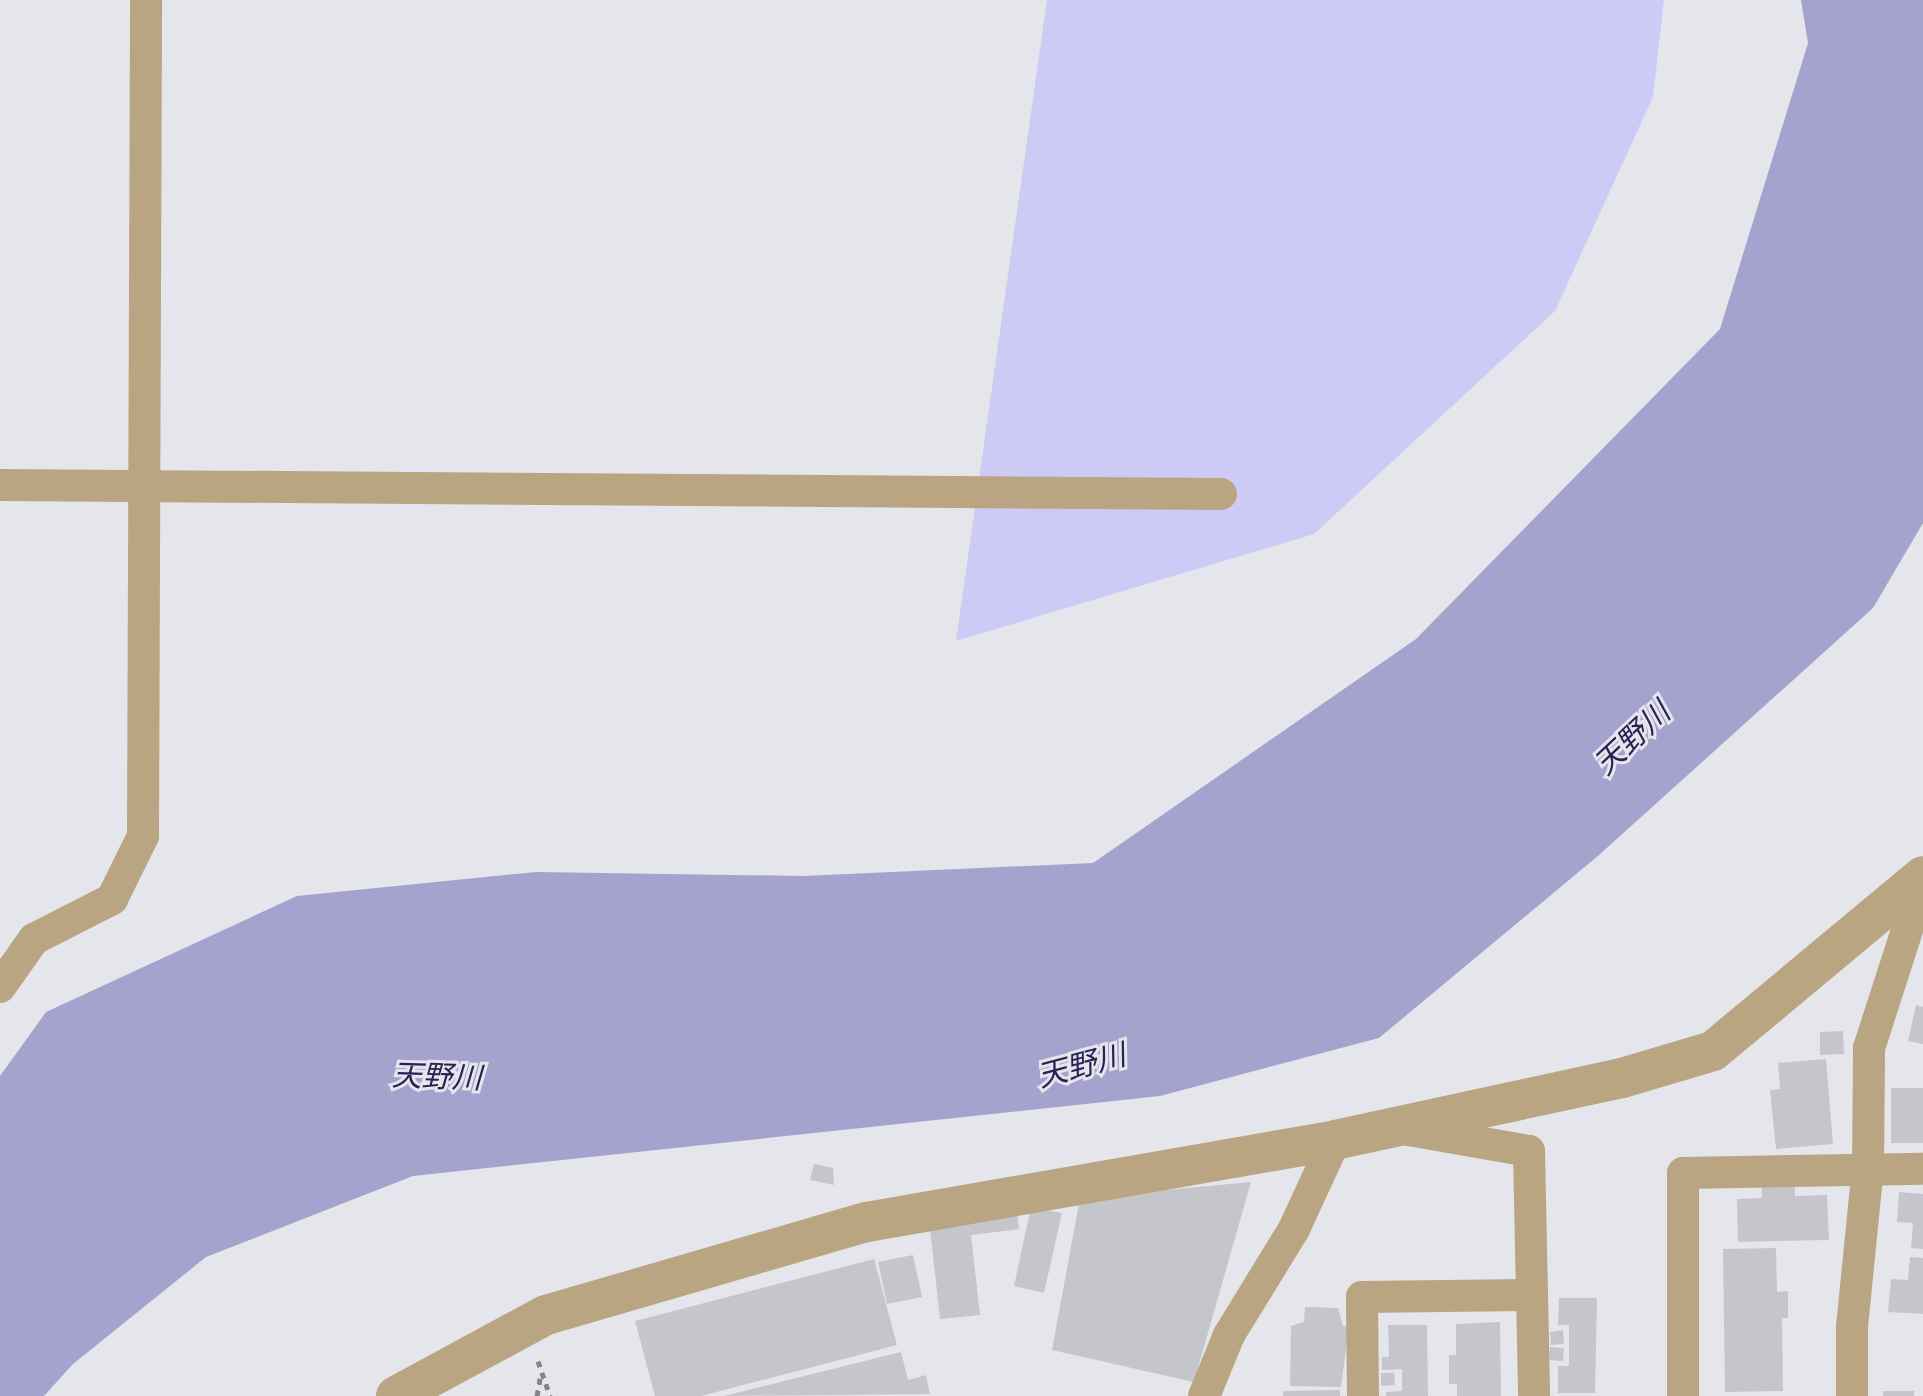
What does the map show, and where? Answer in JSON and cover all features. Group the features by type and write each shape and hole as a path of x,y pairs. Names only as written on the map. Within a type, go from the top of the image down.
{"street":[{"path":"0,987 34,939 112,899 143,836 146,0"},
{"path":"0,485 1221,494"},
{"path":"396,1396 546,1315 867,1222 1335,1140 1622,1078 1713,1051 1923,878"},
{"path":"1852,1396 1852,1327 1868,1168 1869,1048 1923,878"},
{"path":"1396,1127 1529,1151 1534,1396"},
{"path":"1204,1396 1229,1335 1294,1229 1335,1140"},
{"path":"1683,1396 1683,1173 1923,1169"},
{"path":"1363,1396 1362,1297 1532,1295"}],"path":[{"path":"537,1396 541,1371"}],"shaded area":[{"path":"1047,0 1664,0 1653,97 1555,311 1314,534 956,641"}],"water":[{"name":"天野川","path":"1801,0 1923,0 1923,523 1873,608 1599,855 1379,1038 1160,1096 413,1176 206,1257 73,1364 44,1396 0,1396 0,1076 46,1012 297,896 536,872 804,876 1093,863 1416,639 1720,329 1808,43"}],"building":[{"path":"1916,1005 1923,1007 1923,1044 1908,1041"},
{"path":"1843,1031 1844,1054 1820,1055 1820,1032"},
{"path":"1826,1059 1833,1144 1776,1149 1770,1090 1780,1089 1778,1063"},
{"path":"1891,1088 1923,1088 1923,1143 1891,1143"},
{"path":"814,1164 833,1168 834,1185 810,1180"},
{"path":"1251,1182 1194,1382 1052,1350 1080,1198"},
{"path":"1795,1185 1795,1196 1827,1195 1829,1240 1738,1242 1737,1199 1762,1198 1762,1186"},
{"path":"1899,1192 1923,1194 1923,1249 1911,1248 1913,1223 1897,1222"},
{"path":"1031,1207 1062,1213 1044,1293 1014,1286"},
{"path":"1017,1210 1019,1229 971,1235 980,1315 940,1319 929,1220"},
{"path":"1776,1248 1777,1292 1788,1291 1788,1318 1782,1318 1783,1391 1725,1392 1723,1249"},
{"path":"913,1255 922,1297 887,1304 878,1262"},
{"path":"1910,1257 1923,1258 1923,1314 1888,1312 1891,1279 1908,1280"},
{"path":"874,1259 897,1345 701,1396 655,1396 635,1321"},
{"path":"1559,1298 1597,1298 1595,1393 1558,1393 1558,1366 1569,1366 1569,1325 1558,1325"},
{"path":"1305,1307 1338,1308 1343,1326 1349,1326 1341,1387 1290,1386 1291,1326 1304,1322"},
{"path":"1500,1322 1501,1396 1457,1396 1457,1384 1449,1384 1449,1355 1456,1355 1456,1324"},
{"path":"1388,1325 1427,1325 1428,1396 1386,1396 1386,1392 1402,1391 1402,1369 1382,1370 1382,1357 1389,1357"},
{"path":"1563,1330 1564,1344 1551,1345 1550,1332"},
{"path":"1550,1347 1564,1348 1563,1361 1549,1360"},
{"path":"901,1352 908,1380 926,1375 930,1394 724,1396"},
{"path":"1381,1373 1394,1373 1395,1385 1381,1386"},
{"path":"1340,1390 1340,1396 1283,1396 1283,1391"},
{"path":"1883,1391 1914,1391 1914,1396 1883,1396"}]}
